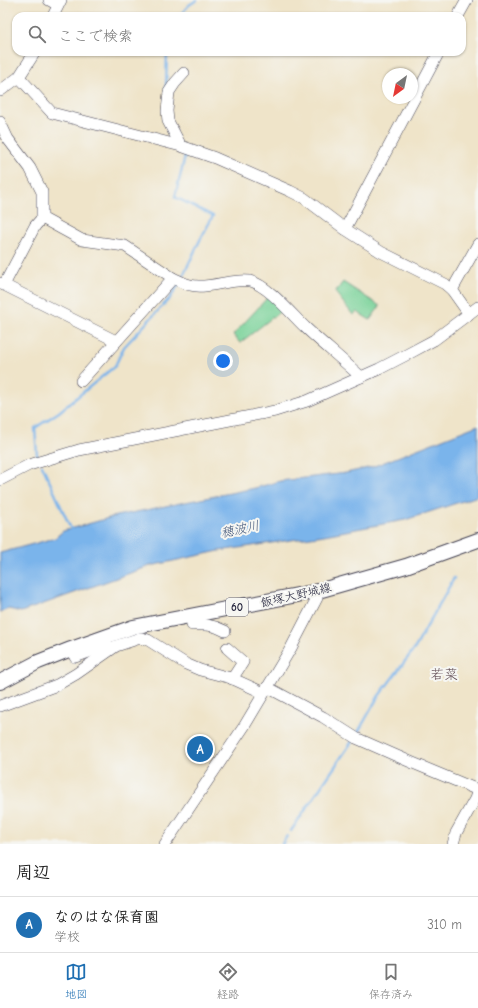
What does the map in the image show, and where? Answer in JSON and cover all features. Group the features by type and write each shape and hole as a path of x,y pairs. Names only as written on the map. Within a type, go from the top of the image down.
{"main road":[{"name":"飯塚大野城線","path":"0,682 38,662 133,627 318,591 406,566 478,540"}],"street":[{"path":"460,12 467,0"},
{"path":"54,12 56,2"},
{"path":"0,91 19,77 32,56"},
{"path":"344,229 437,56"},
{"path":"182,146 168,121 167,111 169,92 175,82 184,73"},
{"path":"0,480 30,465 79,450 275,411 307,401 380,369 434,340 474,310 437,278 380,252 344,229 304,198 215,158 182,146 52,113 19,77"},
{"path":"0,122 8,139 30,168 42,192 42,218 35,226 2,284 116,341"},
{"path":"42,218 82,240 125,246 173,278 189,285 197,286 240,281 251,282 260,286 269,292 305,327 361,377"},
{"path":"452,290 478,244"},
{"path":"81,381 173,278"},
{"path":"165,844 245,725 292,648 317,598 318,591"},
{"path":"191,615 192,625 207,624 225,631"},
{"path":"71,649 75,657 94,650 116,646 142,638 148,640 186,664 200,670 266,690 323,717 356,738 413,763 477,795 456,833 453,844"},
{"path":"0,706 57,685 76,674 116,646"},
{"path":"227,648 244,662 232,679"}],"green space":[{"path":"343,282 380,306 370,320 357,312 353,315 335,292"},
{"path":"268,297 282,310 240,343 233,335"}],"water":[{"name":"穂波川","path":"478,425 478,496 405,520 324,535 219,551 150,566 21,612 9,609 0,612 0,553 55,538 63,531 116,516 255,488 280,481 346,473 372,467"}],"waterway":[{"path":"183,12 189,5 197,0"},
{"path":"166,89 167,56"},
{"path":"182,278 213,216 175,197 186,152"},
{"path":"39,459 37,455 35,428 59,412 115,366 124,347 170,298 179,284"},
{"path":"42,465 72,531"},
{"path":"357,734 378,697 415,648 454,578"},
{"path":"291,831 353,740"},
{"path":"282,844 287,836"}],"place":[{"name":"なのはな保育園","path":"200,749"}],"district":[{"name":"若菜","path":"444,674"}]}
